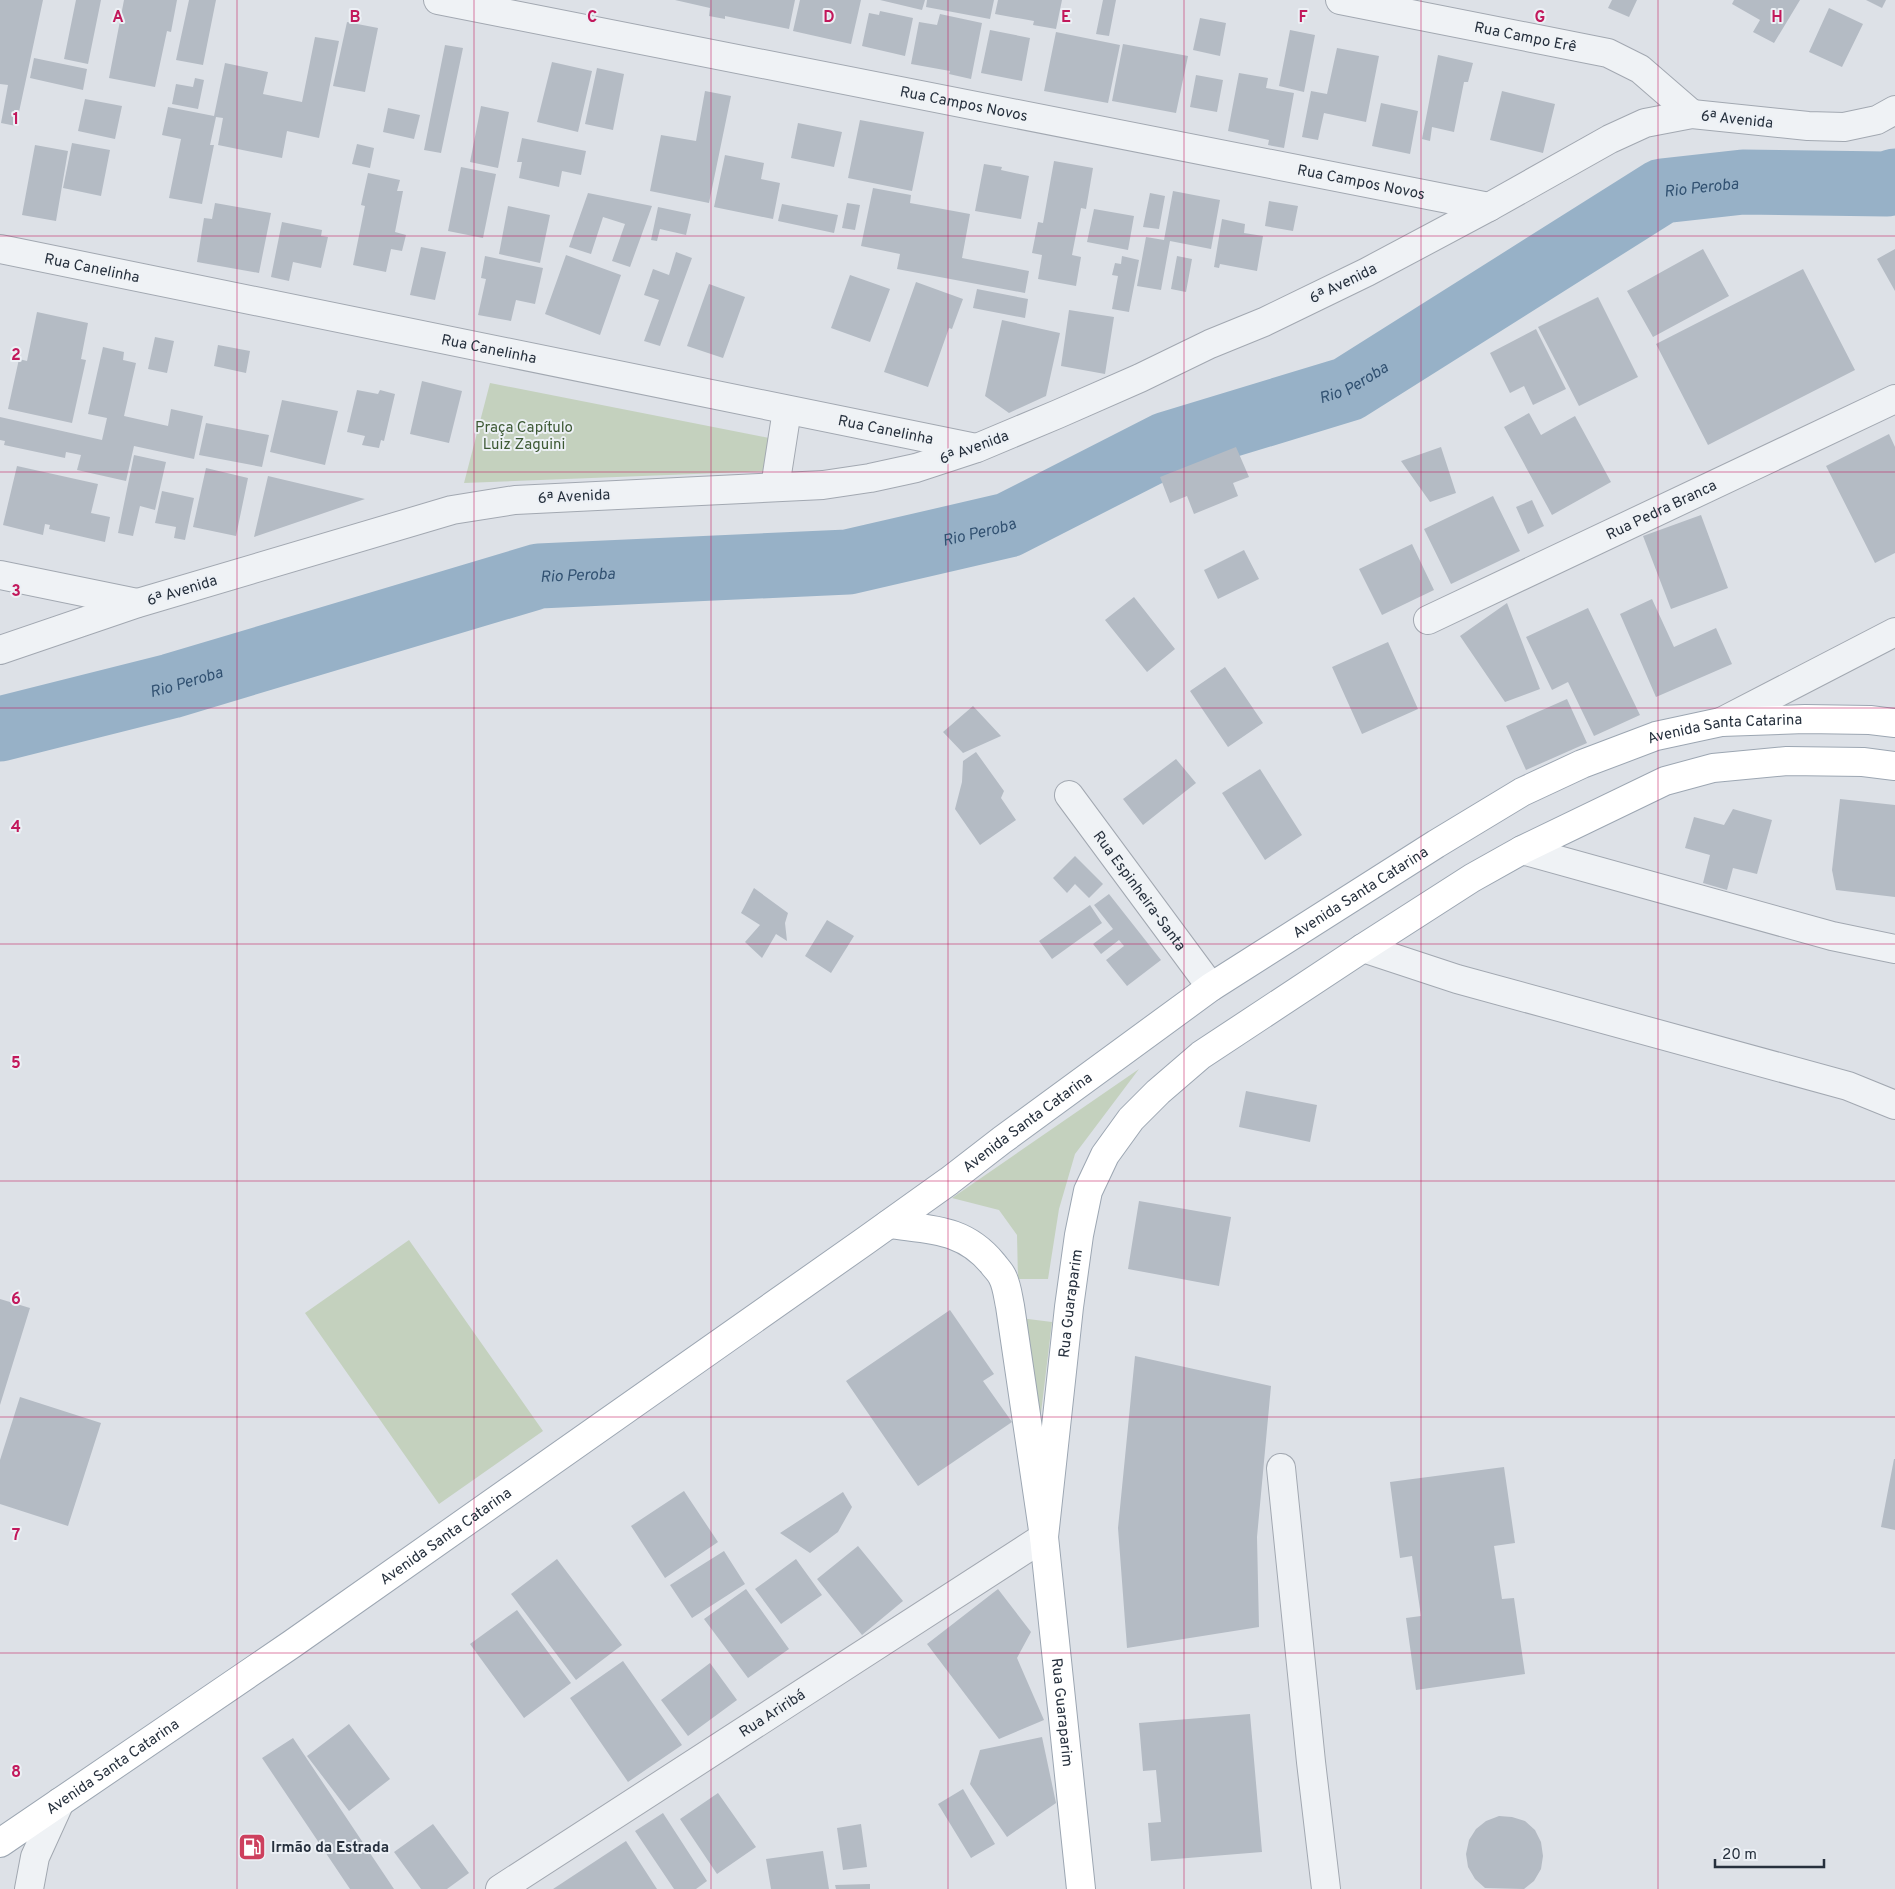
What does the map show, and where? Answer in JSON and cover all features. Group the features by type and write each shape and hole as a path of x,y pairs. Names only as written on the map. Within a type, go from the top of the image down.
{"main road":[{"name":"Avenida Santa Catarina","path":"0,1843 292,1644 889,1224 1211,986 1522,792 1582,764 1656,736 1721,722 1805,718 1870,720 1895,724"},
{"path":"1363,948 1472,878 1522,850 1665,782 1713,768 1787,761 1863,762 1895,766"},
{"name":"Rua Guaraparim","path":"1044,1537 1069,1307 1079,1235 1088,1191 1105,1155 1131,1119 1179,1073 1201,1055 1363,948"},
{"name":"Rua Guaraparim","path":"889,1224 952,1233 986,1255 1002,1276 1010,1306 1044,1537 1081,1889"}],"street":[{"name":"Rua Campos Novos","path":"438,0 1489,208"},
{"name":"Rua Campo Erê","path":"1340,0 1608,53 1640,69 1692,114"},
{"name":"6ª Avenida","path":"0,650 138,603 452,510 515,500 822,485 870,478 916,468 977,448 1140,378 1210,344 1264,322 1367,272 1489,208 1610,138 1645,123 1692,114 1808,126 1844,127 1877,120 1895,110"},
{"name":"Rua Canelinha","path":"0,250 977,448"},
{"name":"Rua Pedra Branca","path":"1428,620 1893,404"},
{"path":"775,487 787,410"},
{"path":"0,575 138,603"},
{"path":"1721,722 1895,632"},
{"name":"Rua Espinheira-Santa","path":"1069,795 1211,986"},
{"path":"1522,850 1832,936 1895,949"},
{"path":"1363,948 1457,979 1848,1086 1895,1105"},
{"path":"1282,1468 1311,1762 1326,1889"},
{"name":"Rua Ariribá","path":"500,1889 1044,1537"},
{"path":"29,1889 35,1857 60,1802"}],"green space":[{"name":"Praça Capítulo Luiz Zaguini","path":"490,383 769,438 769,471 464,483"},
{"path":"1139,1069 1075,1154 1059,1209 1048,1279 1018,1279 1017,1235 999,1210 952,1198"},
{"path":"409,1240 543,1431 439,1504 305,1313"},
{"path":"1020,1318 1052,1322 1037,1446"}],"building":[{"path":"0,0 43,0 16,126 1,123 8,85 0,84"},
{"path":"76,0 101,0 88,64 64,59"},
{"path":"124,0 177,0 171,32 167,31 155,87 109,78"},
{"path":"189,0 216,0 203,65 176,60"},
{"path":"675,0 795,0 789,29 725,16 725,19 709,16 710,8"},
{"path":"800,0 861,0 851,44 793,31"},
{"path":"880,0 925,0 922,10"},
{"path":"927,0 994,0 990,19 926,7"},
{"path":"998,0 1062,0 1056,29 1033,25 1034,21 995,14"},
{"path":"1103,0 1116,0 1109,36 1096,34"},
{"path":"1612,0 1637,0 1629,17 1608,8"},
{"path":"1734,0 1800,0 1774,43 1753,32 1760,20 1732,4"},
{"path":"1866,0 1886,0 1882,8"},
{"path":"1829,8 1863,24 1842,67 1809,52"},
{"path":"880,11 913,18 905,56 862,46 869,13 879,15"},
{"path":"940,14 982,23 971,79 949,74 950,71 911,64 919,22 937,25"},
{"path":"1200,18 1226,23 1220,56 1193,50"},
{"path":"347,22 378,28 365,92 333,86"},
{"path":"990,30 1030,38 1022,81 981,73"},
{"path":"1290,30 1315,35 1304,92 1279,86"},
{"path":"1056,32 1120,45 1108,103 1044,91"},
{"path":"315,37 339,41 319,138 287,131 282,158 218,145 223,118 216,117 210,145 214,145 202,204 169,198 181,139 162,135 168,107 214,116 225,63 268,72 263,94 302,102"},
{"path":"1123,44 1188,56 1176,113 1112,101"},
{"path":"445,45 463,48 441,153 424,150"},
{"path":"1337,48 1379,56 1366,122 1324,113 1318,140 1302,137 1311,91 1327,94"},
{"path":"1438,55 1473,63 1468,82 1464,82 1454,132 1432,127 1430,141 1422,139"},
{"path":"34,58 87,69 83,90 30,78"},
{"path":"552,62 592,71 578,132 537,122"},
{"path":"597,68 624,74 613,130 585,124"},
{"path":"1239,73 1268,78 1266,88 1294,93 1284,148 1268,145 1269,140 1228,131"},
{"path":"1196,75 1223,80 1217,112 1190,107"},
{"path":"195,78 204,80 198,109 172,104 176,84 193,87"},
{"path":"705,91 731,96 709,203 650,191 661,135 696,141"},
{"path":"1502,91 1555,104 1543,153 1490,140"},
{"path":"85,99 122,106 115,139 78,131"},
{"path":"1381,103 1418,111 1410,154 1372,146"},
{"path":"481,106 509,112 498,168 470,162"},
{"path":"388,108 420,115 414,139 383,132"},
{"path":"860,120 924,132 912,191 848,178"},
{"path":"798,123 842,132 834,167 791,158"},
{"path":"522,138 586,151 581,175 562,171 559,187 519,178 522,162 517,162"},
{"path":"72,143 110,150 101,196 63,188"},
{"path":"357,144 374,148 370,168 352,164"},
{"path":"35,145 68,151 56,221 22,215"},
{"path":"725,155 764,163 761,179 780,183 773,219 714,207"},
{"path":"1054,161 1093,168 1086,209 1081,208 1072,255 1081,257 1076,286 1038,279 1042,255 1032,253 1038,222 1043,223"},
{"path":"984,164 1002,167 1001,170 1029,176 1021,219 975,211"},
{"path":"461,167 496,174 483,238 448,231"},
{"path":"368,173 400,180 397,191 403,191 395,232 406,235 402,251 391,249 386,272 353,265 365,206 361,205"},
{"path":"873,188 911,195 910,203 970,214 962,258 1029,271 1025,293 897,269 900,254 861,246"},
{"path":"1173,191 1220,200 1211,249 1170,241 1161,290 1137,286 1146,237 1164,240"},
{"path":"588,193 652,206 630,267 612,261 625,224 603,217 591,254 569,247"},
{"path":"1150,193 1165,196 1159,229 1143,227"},
{"path":"1269,201 1298,206 1293,231 1265,226"},
{"path":"215,203 271,213 259,273 197,262 204,218 212,219"},
{"path":"847,203 860,205 855,230 842,228"},
{"path":"782,204 838,215 834,233 778,221"},
{"path":"508,206 550,215 540,263 499,254"},
{"path":"658,207 691,214 686,235 660,229 657,241 651,240"},
{"path":"1094,209 1134,216 1128,250 1087,242"},
{"path":"1222,219 1245,224 1244,233 1263,236 1257,271 1220,264 1219,268 1214,267"},
{"path":"282,222 322,230 321,236 328,237 321,268 293,262 289,281 271,277"},
{"path":"421,247 446,252 435,300 410,295"},
{"path":"1703,249 1729,296 1653,337 1627,291"},
{"path":"1895,249 1895,291 1877,259"},
{"path":"676,252 692,258 660,346 644,341 659,300 644,295 653,269 669,275"},
{"path":"566,255 621,275 600,335 545,314"},
{"path":"485,256 543,268 535,304 516,300 511,321 478,315 486,279 481,278"},
{"path":"1122,256 1139,260 1129,312 1112,309 1118,276 1112,275 1115,263 1121,264"},
{"path":"1177,256 1192,259 1186,292 1171,289"},
{"path":"1803,269 1855,370 1708,445 1656,344"},
{"path":"850,275 890,289 870,342 831,328"},
{"path":"916,282 963,299 952,329 949,328 928,387 884,372"},
{"path":"709,284 745,297 723,358 687,346"},
{"path":"977,289 1028,299 1025,318 973,308"},
{"path":"1598,297 1638,377 1579,406 1538,327"},
{"path":"1069,310 1114,317 1105,374 1061,366"},
{"path":"37,312 88,323 81,359 86,360 72,423 8,409 19,359 27,361"},
{"path":"1002,320 1060,333 1046,396 1009,413 985,396"},
{"path":"1536,329 1566,389 1533,405 1524,386 1510,393 1490,353"},
{"path":"155,337 174,341 167,373 148,369"},
{"path":"218,345 250,351 246,373 214,366"},
{"path":"103,347 124,352 123,360 136,363 124,416 168,426 171,409 203,416 194,459 134,446 126,481 77,470 81,455 66,452 65,458 4,445 5,441 0,440 0,417 102,440 107,418 88,414"},
{"path":"422,381 462,391 449,443 410,434"},
{"path":"357,390 378,394 380,390 395,394 384,441 381,440 379,448 362,445 365,436 347,432"},
{"path":"282,400 338,411 325,465 270,452"},
{"path":"1529,413 1541,435 1575,416 1611,482 1552,515 1504,427"},
{"path":"206,423 269,435 262,467 199,455"},
{"path":"1889,434 1895,447 1895,553 1875,563 1826,466"},
{"path":"1236,447 1249,477 1233,483 1238,496 1194,514 1187,496 1170,503 1160,477"},
{"path":"1441,447 1456,493 1430,502 1401,461"},
{"path":"134,455 166,462 155,510 140,506 133,536 118,533"},
{"path":"17,466 98,484 91,513 110,517 105,542 49,529 50,525 45,524 43,535 3,525"},
{"path":"206,468 248,478 236,536 193,527"},
{"path":"268,476 365,499 254,537"},
{"path":"162,491 194,498 185,540 174,538 176,527 155,523"},
{"path":"1493,496 1520,551 1451,584 1424,529"},
{"path":"1532,500 1544,526 1528,534 1516,507"},
{"path":"1701,515 1728,588 1671,609 1643,536"},
{"path":"1412,544 1434,590 1382,615 1359,569"},
{"path":"1244,550 1259,579 1218,599 1204,570"},
{"path":"1134,597 1175,649 1147,672 1105,620"},
{"path":"1652,599 1674,647 1716,628 1732,664 1656,697 1620,614"},
{"path":"1507,603 1540,689 1505,702 1460,636"},
{"path":"1588,608 1640,715 1594,736 1568,682 1552,690 1526,637"},
{"path":"1388,642 1418,709 1362,734 1332,667"},
{"path":"1225,667 1263,723 1228,747 1190,691"},
{"path":"1567,699 1587,743 1526,770 1506,726"},
{"path":"973,706 1001,736 963,753 943,732"},
{"path":"976,752 1004,791 1001,798 1016,820 980,845 955,809 962,782 963,761"},
{"path":"1176,759 1196,783 1143,825 1123,799"},
{"path":"1260,769 1302,835 1265,860 1222,793"},
{"path":"1840,799 1895,805 1895,897 1836,890 1832,870"},
{"path":"1733,809 1772,820 1757,874 1733,868 1727,890 1703,883 1710,855 1685,848 1694,817 1724,825"},
{"path":"1075,856 1103,884 1089,898 1075,884 1067,893 1053,878"},
{"path":"754,888 788,913 785,923 787,941 776,934 762,958 745,942 760,925 741,913"},
{"path":"1109,894 1161,960 1127,986 1106,960 1124,946 1119,940 1101,954 1093,944 1113,929 1094,905"},
{"path":"1090,905 1102,923 1052,959 1039,941"},
{"path":"827,920 854,936 831,973 805,956"},
{"path":"1246,1091 1317,1105 1310,1142 1239,1127"},
{"path":"1139,1201 1231,1217 1219,1286 1128,1269"},
{"path":"0,1299 30,1308 0,1405"},
{"path":"950,1310 994,1374 983,1381 1012,1422 918,1486 846,1381"},
{"path":"1135,1356 1271,1386 1257,1537 1259,1627 1127,1648 1118,1528"},
{"path":"20,1397 101,1423 68,1526 0,1504 0,1460"},
{"path":"1895,1459 1895,1530 1881,1527"},
{"path":"1504,1467 1515,1543 1494,1546 1502,1599 1514,1598 1525,1674 1416,1690 1406,1618 1421,1616 1412,1556 1400,1558 1390,1482"},
{"path":"684,1491 718,1542 665,1578 631,1526"},
{"path":"843,1492 852,1507 838,1532 810,1553 780,1533"},
{"path":"858,1546 903,1601 862,1635 817,1579"},
{"path":"724,1551 745,1584 692,1618 670,1585"},
{"path":"557,1559 622,1645 576,1680 511,1594"},
{"path":"796,1559 822,1595 781,1624 755,1589"},
{"path":"746,1589 789,1649 748,1678 704,1619"},
{"path":"998,1589 1031,1632 1017,1658 1044,1720 999,1739 927,1644"},
{"path":"517,1610 571,1683 524,1718 470,1644"},
{"path":"623,1661 682,1745 628,1782 570,1698"},
{"path":"710,1663 737,1700 688,1736 661,1700"},
{"path":"1250,1714 1262,1852 1151,1861 1148,1823 1161,1822 1156,1770 1143,1771 1139,1723"},
{"path":"349,1724 390,1779 349,1811 307,1756"},
{"path":"1042,1737 1056,1803 1007,1837 970,1784 980,1750"},
{"path":"293,1738 394,1889 350,1889 262,1758"},
{"path":"963,1789 995,1844 971,1858 938,1804"},
{"path":"718,1793 756,1847 717,1874 680,1819"},
{"path":"663,1813 707,1881 696,1889 674,1889 635,1831"},
{"path":"1499,1816 1525,1821 1535,1830 1541,1842 1543,1856 1541,1869 1534,1881 1524,1889 1485,1888 1475,1879 1468,1867 1466,1854 1469,1840 1476,1829 1486,1821"},
{"path":"433,1824 469,1873 447,1889 421,1889 394,1852"},
{"path":"861,1824 867,1867 843,1870 837,1828"},
{"path":"626,1841 657,1889 553,1889"},
{"path":"823,1851 829,1889 771,1889 766,1859"},
{"path":"870,1884 870,1889 836,1889 835,1885"}],"waterway":[{"name":"Rio Peroba","path":"0,729 171,686 539,576 848,562 1008,525 1167,444 1348,389 1662,191 1743,182 1887,184 1895,181"}],"place":[{"name":"Irmão da Estrada","path":"252,1847"}]}
